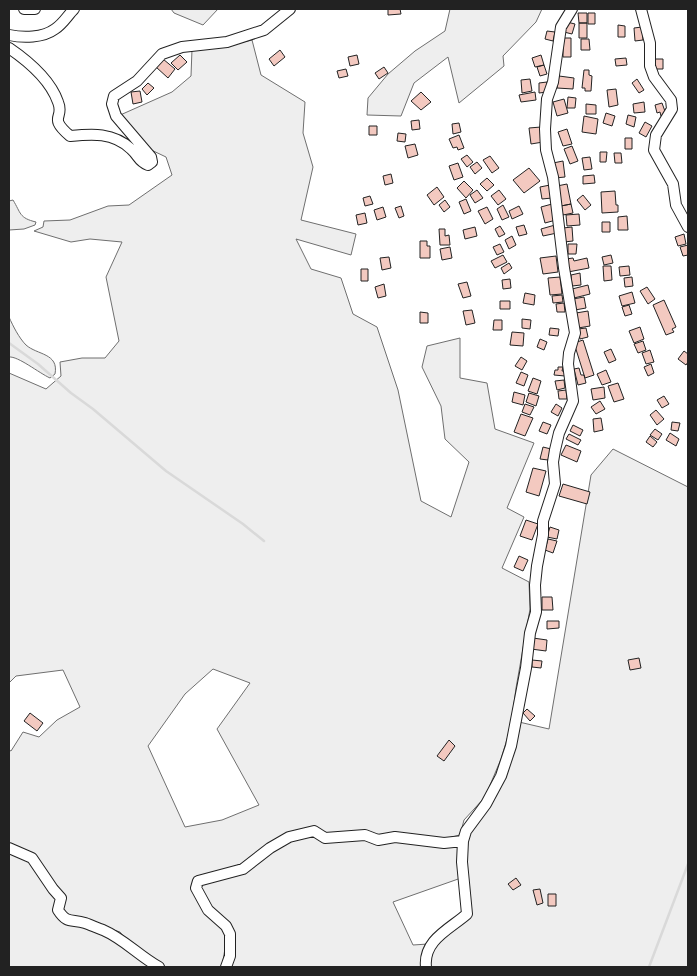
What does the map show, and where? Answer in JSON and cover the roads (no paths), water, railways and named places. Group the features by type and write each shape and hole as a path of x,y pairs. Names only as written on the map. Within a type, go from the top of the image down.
{"street":[{"path":"24,9 35,9"},
{"path":"9,35 19,37 38,35 55,30 74,9"},
{"path":"9,48 47,81 54,91 60,105 57,121 60,127 70,136 91,133 117,139 133,150 141,162 148,165 152,162 151,157 116,116 112,104 114,96 137,81 162,54 182,47 227,42 264,30 290,9"},
{"path":"426,967 426,954 433,942 442,932 456,924 467,914 462,862 463,841 466,831 494,790 511,746 526,668 530,633 536,612 537,566 543,536 543,521 556,484 553,462 555,450 573,401 568,364 575,333 557,216 554,177 546,150 545,129 547,99 553,82 560,27 572,9"},
{"path":"641,9 650,43 650,66 654,77 671,100 672,109 656,135 654,150 673,184 676,205 688,227"},
{"path":"226,967 230,956 230,934 226,926 208,910 196,888 198,881 243,869 270,848 289,837 314,831 326,838 365,835 378,840 396,837 444,843 463,841"},
{"path":"9,848 32,858 61,898 58,910 63,918 68,921 84,923 118,937 146,960 159,967"}],"waterway":[{"path":"9,343 38,364 166,471 243,524 264,541"},
{"path":"649,967 688,864"}]}
